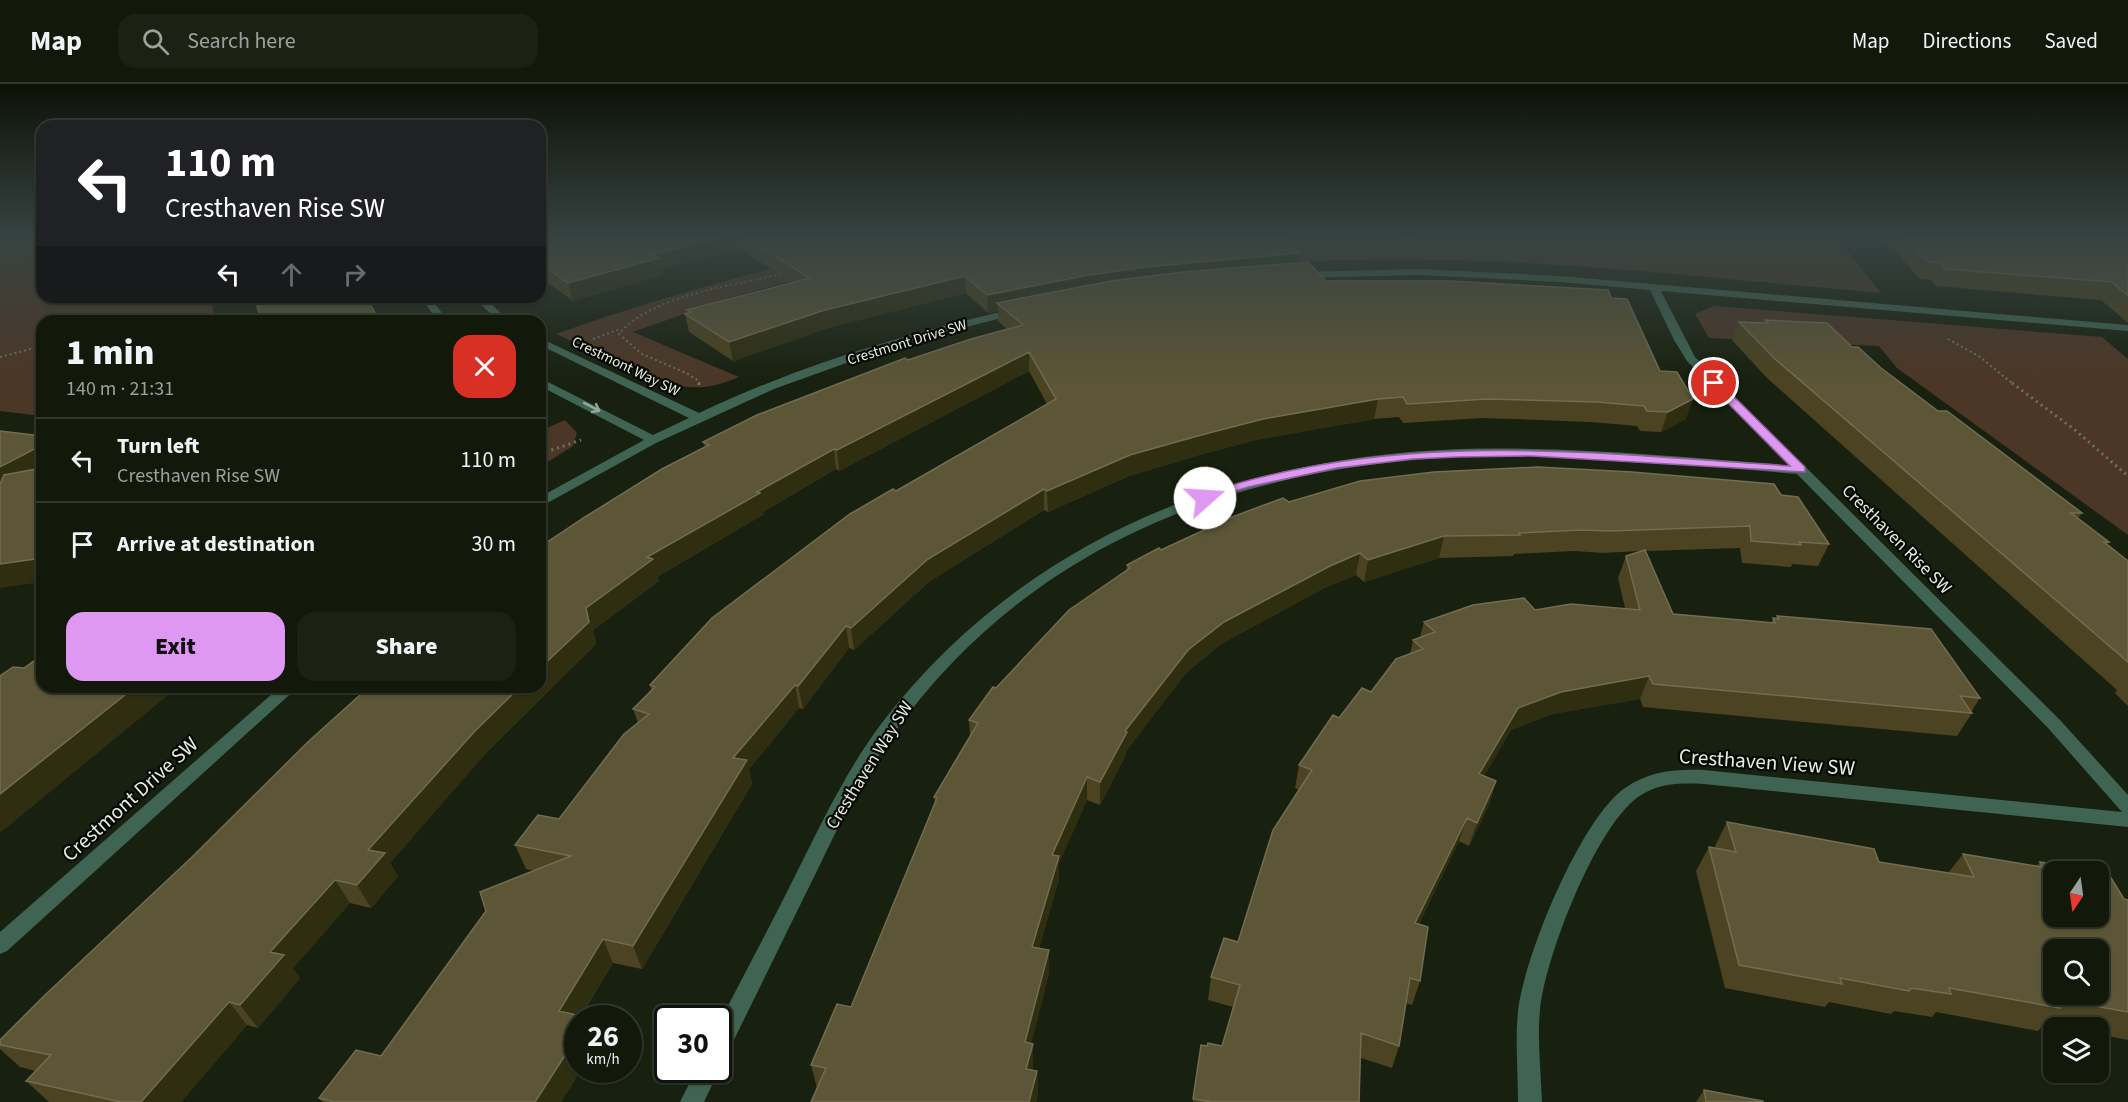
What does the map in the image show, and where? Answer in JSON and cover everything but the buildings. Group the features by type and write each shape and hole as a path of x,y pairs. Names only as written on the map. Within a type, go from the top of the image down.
{"street":[{"path":"1635,286 2128,328"},
{"name":"Cresthaven Rise SW","path":"1654,287 1679,340 1691,359 2054,724 2128,807"},
{"path":"484,303 498,315"},
{"name":"Crestmont Drive SW","path":"546,500 654,440 771,387 868,351 1029,309"},
{"name":"Crestmont Way SW","path":"546,344 699,418"},
{"path":"546,384 654,440"},
{"name":"Cresthaven Way SW","path":"732,1021 841,803 887,729 918,688 961,642 1022,590 1089,547 1137,524 1245,484 1337,464 1413,455 1532,453 1801,470"},
{"name":"Crestmont Drive SW","path":"0,945 283,693"},
{"name":"Cresthaven View SW","path":"1530,1102 1529,1011 1538,963 1559,910 1607,818 1631,793 1656,780 1682,776 1704,777 2128,820"},
{"path":"692,1102 702,1083"}],"path":[{"path":"699,389 699,381 688,372 644,355 629,345 619,334 622,326 639,315 664,305 734,286"},
{"path":"1939,334 1980,357 2003,374 2016,387 2075,430 2128,476"},
{"path":"0,357 36,348"},
{"path":"546,452 581,440"}],"shaded area":[{"path":"0,286 36,286 36,303 212,303 214,315 36,315 36,415 0,411"},
{"path":"711,286 774,286 732,297 633,332 739,377 704,387 668,384 556,334 618,313"},
{"path":"1799,286 1875,286 1881,293"},
{"path":"1714,306 2102,337 2128,359 2128,535 1897,368 1879,346 1709,338 1695,314"},
{"path":"565,420 577,433 573,446 546,463 546,428"}],"route":[{"path":"1205,498 1245,484 1337,464 1413,455 1532,453 1801,470 1714,383"}]}
